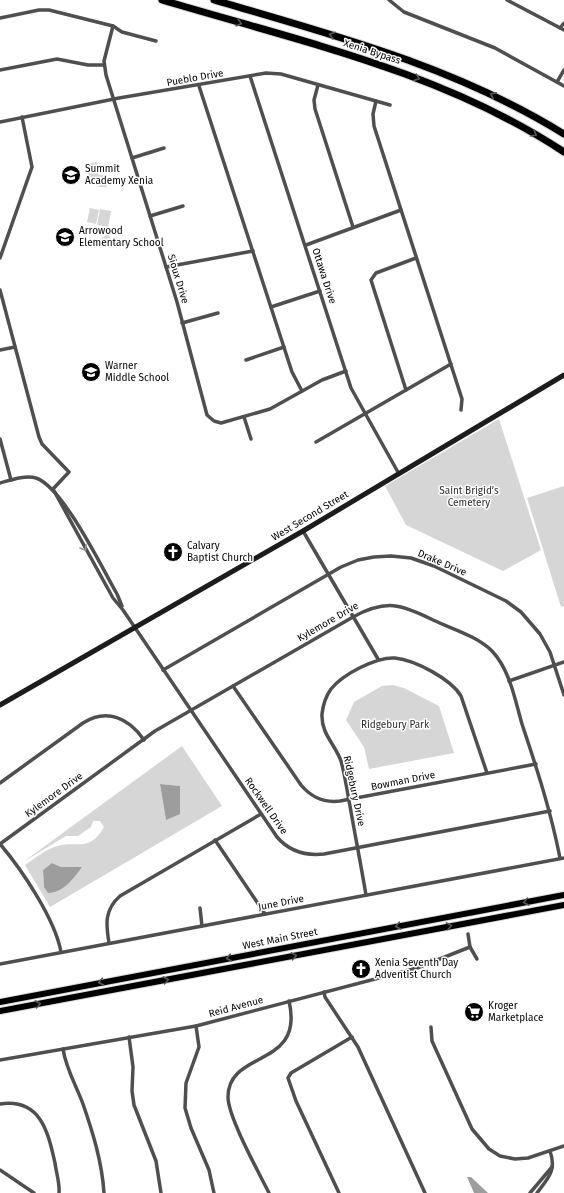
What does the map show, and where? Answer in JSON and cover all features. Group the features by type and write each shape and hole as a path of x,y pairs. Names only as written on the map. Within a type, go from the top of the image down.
{"highway":[{"path":"153,0 226,19"},
{"name":"Xenia Bypass","path":"162,0 358,58 434,84 490,110 564,152"},
{"name":"Xenia Bypass","path":"214,0 385,51 430,67 493,95 564,134"}],"main road":[{"name":"West Second Street","path":"0,705 303,531 564,375"},
{"name":"West Main Street","path":"0,1002 564,895"},
{"name":"West Main Street","path":"0,1011 564,905"}],"street":[{"path":"390,0 404,12 495,48 564,86"},
{"path":"507,0 518,3 562,29 564,23"},
{"path":"0,18 44,10 113,26 122,32 156,41"},
{"name":"Sioux Drive","path":"113,26 104,65 113,99 166,267 207,415 212,420 221,423 244,417"},
{"path":"0,70 57,59 88,65 104,65"},
{"path":"557,82 564,70"},
{"name":"Pueblo Drive","path":"0,122 113,99 199,86 266,73 281,74 390,105"},
{"name":"Ottawa Drive","path":"250,76 353,392 399,474"},
{"path":"318,85 314,100 315,109 353,228"},
{"path":"199,86 292,372 302,391"},
{"path":"376,101 373,114 374,126 462,399 461,410"},
{"path":"0,258 32,167 22,117"},
{"path":"132,158 164,148"},
{"path":"150,216 183,206"},
{"path":"306,246 401,210"},
{"path":"166,267 253,251"},
{"path":"406,390 371,280 376,273 416,258"},
{"path":"0,290 39,438 48,451 69,472 53,489"},
{"path":"271,307 320,291"},
{"path":"182,323 218,313"},
{"path":"0,350 15,347"},
{"path":"246,360 284,347"},
{"path":"316,442 451,364"},
{"path":"251,439 244,417 270,409 322,380 346,371"},
{"path":"0,439 11,480 0,483"},
{"name":"Rockwell Drive","path":"11,480 26,477 41,480 53,489 65,504 117,594 124,610 163,670 280,840 298,852 319,854 550,811"},
{"path":"303,531 378,659 394,658 407,661 444,678 454,686 463,700 487,773"},
{"name":"Drake Drive","path":"163,670 349,563 374,557 401,556 428,563 514,606 529,620 540,634 548,649 564,695"},
{"name":"Kylemore Drive","path":"0,844 144,740 191,710 353,616 369,608 384,605 397,605 411,609 486,646 499,660 509,681 536,764 562,858"},
{"name":"Ridgebury Drive","path":"366,895 341,762 324,728 323,707 328,694 334,685 378,659"},
{"path":"509,681 564,662"},
{"name":"Bowman Drive","path":"233,686 305,790 314,797 324,801 335,802 536,764"},
{"path":"0,783 83,723 96,717 108,716 122,719 134,727 144,740"},
{"path":"109,944 106,927 107,915 115,900 261,814"},
{"path":"215,840 265,914"},
{"path":"0,844 19,868 55,930 61,952"},
{"name":"June Drive","path":"0,964 562,858"},
{"path":"200,908 202,926"},
{"path":"468,934 470,948 476,959"},
{"name":"Reid Avenue","path":"0,1060 196,1026 417,968 470,948"},
{"path":"324,992 325,997 352,1036 425,1193"},
{"path":"268,1193 231,1112 228,1096 232,1082 238,1073 276,1050 287,1037 292,1021 289,1001"},
{"path":"196,1026 199,1047 186,1083 185,1108 190,1128 209,1170 214,1193"},
{"path":"431,1027 432,1041 472,1129 480,1141 500,1156 516,1159 528,1158 550,1152 564,1146"},
{"path":"339,1193 288,1080 292,1073 352,1036"},
{"path":"129,1037 133,1067 134,1105 156,1161 161,1193"},
{"path":"63,1049 67,1069 82,1102 94,1136 104,1193"},
{"path":"0,1104 14,1102 22,1104 33,1110 42,1120 54,1158 59,1193"},
{"path":"537,1193 551,1174 553,1166 550,1152"},
{"path":"530,1193 553,1166"},
{"path":"0,1170 34,1193"}],"green space":[{"path":"97,162 99,175 106,175 107,187 99,187 99,178 89,180 86,164"},
{"path":"90,208 99,210 96,224 87,222"},
{"path":"100,209 111,211 108,227 97,225"},
{"path":"108,234 113,242 102,248 97,241"},
{"name":"Saint Brigid’s Cemetery","path":"499,419 541,550 503,571 406,525 385,486"},
{"path":"564,486 564,606 561,607 527,498"},
{"name":"Ridgebury Park","path":"393,685 404,688 439,706 454,753 369,769 364,747 346,720 354,702 382,686"},
{"path":"182,746 222,806 50,907 25,865 49,849 60,845 81,844 92,841 98,836 104,827 100,821 93,821 91,827 78,836 66,836 23,862","holes":["160,784 179,786 166,820","52,863 61,867 70,867 44,887 43,870"]}],"shaded area":[{"path":"160,784 180,786 180,814 166,820"},
{"path":"52,863 61,867 82,867 72,880 63,888 48,893 44,887 43,870"},
{"path":"467,1177 471,1177 488,1193 474,1193"}],"place":[{"name":"Summit Academy Xenia","path":"71,175"},
{"name":"Arrowood Elementary School","path":"65,237"},
{"name":"Warner Middle School","path":"91,372"},
{"name":"Calvary Baptist Church","path":"173,552"},
{"name":"Xenia Seventh Day Adventist Church","path":"361,969"},
{"name":"Kroger Marketplace","path":"474,1012"}]}
